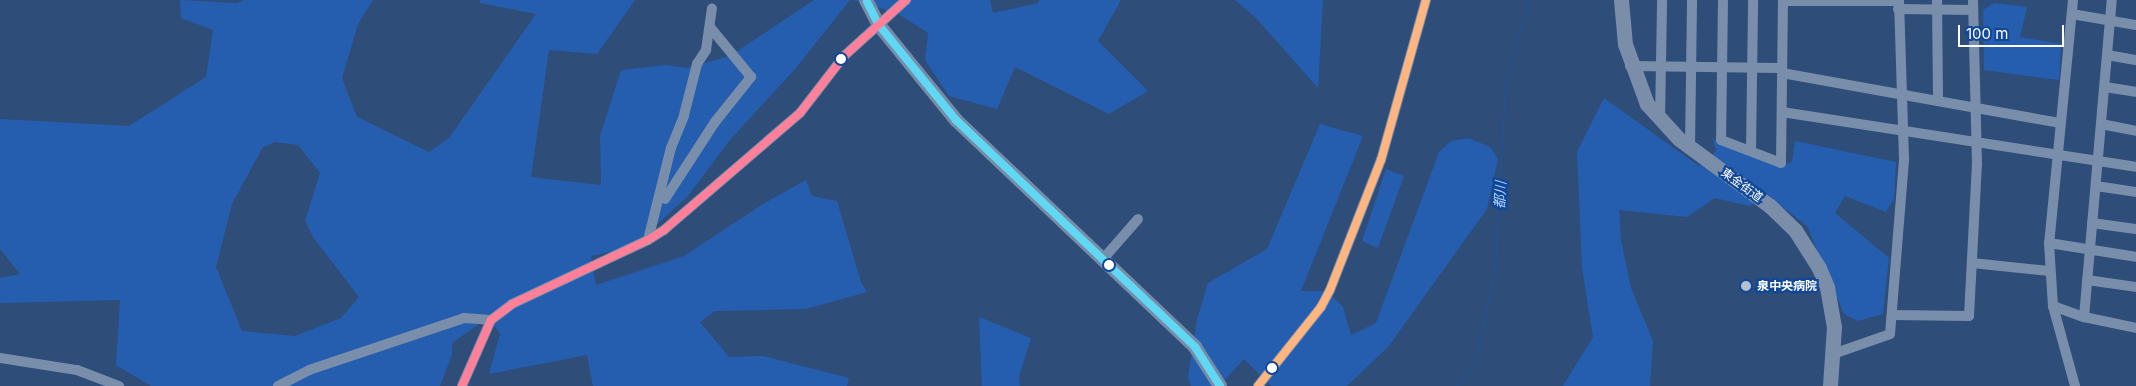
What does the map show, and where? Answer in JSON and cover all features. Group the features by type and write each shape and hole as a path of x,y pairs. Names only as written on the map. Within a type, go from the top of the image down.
{"highway":[{"name":"東金街道","path":"1621,0 1621,20 1630,66 1647,104 1660,120 1690,147 1770,206 1807,247 1828,292 1834,327 1830,386"}],"main road":[{"path":"866,0 878,24 956,120 1195,347 1220,386"}],"street":[{"path":"462,386 490,320 512,304 557,281 648,240 800,113 844,56 906,0"},
{"path":"1258,386 1321,307 1330,290 1381,160 1426,0"},
{"path":"1660,120 1662,0"},
{"path":"1690,147 1692,0"},
{"path":"1723,0 1721,140 1781,163 1783,0 1973,5 1974,142 1977,164 1969,316 1892,315"},
{"path":"1751,151 1752,0"},
{"path":"2073,0 2049,244 2053,306 2075,386"},
{"path":"2084,317 2112,0"},
{"path":"1833,354 1890,334 1903,178 1899,3"},
{"path":"1937,4 1938,101"},
{"path":"648,240 671,148 684,115 697,64 706,50 712,8"},
{"path":"2072,14 2136,25"},
{"path":"665,199 715,122 751,77 710,27"},
{"path":"2108,55 2136,60"},
{"path":"1630,66 1722,67 1782,71 2060,123"},
{"path":"2105,87 2136,92"},
{"path":"1782,112 2136,167"},
{"path":"2101,124 2136,130"},
{"path":"2096,186 2136,192"},
{"path":"1103,259 1138,219"},
{"path":"2092,222 2136,229"},
{"path":"2049,244 2136,257"},
{"path":"1972,263 2050,271"},
{"path":"2087,280 2136,287"},
{"path":"2053,306 2084,317 2136,328"},
{"path":"278,386 309,370 464,318 490,320"},
{"path":"0,358 77,370 119,386"}],"shaded area":[{"path":"180,0 237,3 244,0 373,0 358,24 342,78 357,117 429,152 449,138 536,14 480,3 480,0 635,0 597,54 549,50 531,177 601,185 600,136 621,70 666,65 687,68 730,56 814,0 850,0 795,69 729,141 688,196 632,247 591,256 596,285 684,256 763,204 806,180 812,196 837,201 861,282 867,292 806,309 715,311 700,322 729,357 763,356 849,378 847,386 593,386 587,355 489,374 500,334 489,317 452,343 452,355 440,386 151,386 116,365 120,300 0,303 0,278 20,274 0,249 0,119 129,126 206,77 213,30 181,18","holes":["275,142 298,145 320,173 305,221 313,237 359,297 341,318 295,336 242,331 216,267 232,204 263,147"]},
{"path":"853,0 990,0 993,13 1038,3 1039,0 1121,0 1098,41 1148,91 1109,114 1015,67 997,109 949,96 925,60 928,33 897,13"},
{"path":"1235,0 1323,0 1318,88 1256,18"},
{"path":"1994,3 2027,7 2020,37 2061,44 2059,80 1984,70 1983,10"},
{"path":"1604,98 1699,166 1716,151 1713,138 1778,167 1792,162 1795,141 1896,162 1894,199 1886,212 1845,196 1835,213 1889,258 1883,314 1858,321 1844,314 1807,226 1767,195 1750,206 1715,198 1687,217 1619,210 1621,240 1631,288 1653,341 1650,386 1563,386 1593,337 1582,268 1577,152"},
{"path":"1320,124 1363,136 1301,291 1327,291 1343,307 1351,335 1376,323 1439,152 1451,141 1468,138 1490,147 1498,159 1487,209 1388,347 1347,386 1271,386 1244,359 1219,386 1191,386 1188,377 1197,320 1208,283 1267,249"},
{"path":"1386,169 1404,176 1378,248 1362,241"},
{"path":"979,317 1031,338 1019,377 1020,386 982,386"}],"waterway":[{"name":"都川","path":"1458,386 1476,360 1492,288 1496,260 1506,81 1530,0"}],"transit line":[{"path":"462,386 491,320 512,304 648,240 664,230 800,113 844,56 906,0"},
{"path":"1258,386 1321,307 1330,290 1381,160 1426,0"},
{"path":"867,2 878,24 956,120 1195,347 1220,386"}],"place":[{"name":"泉中央病院","path":"1746,286"}]}
